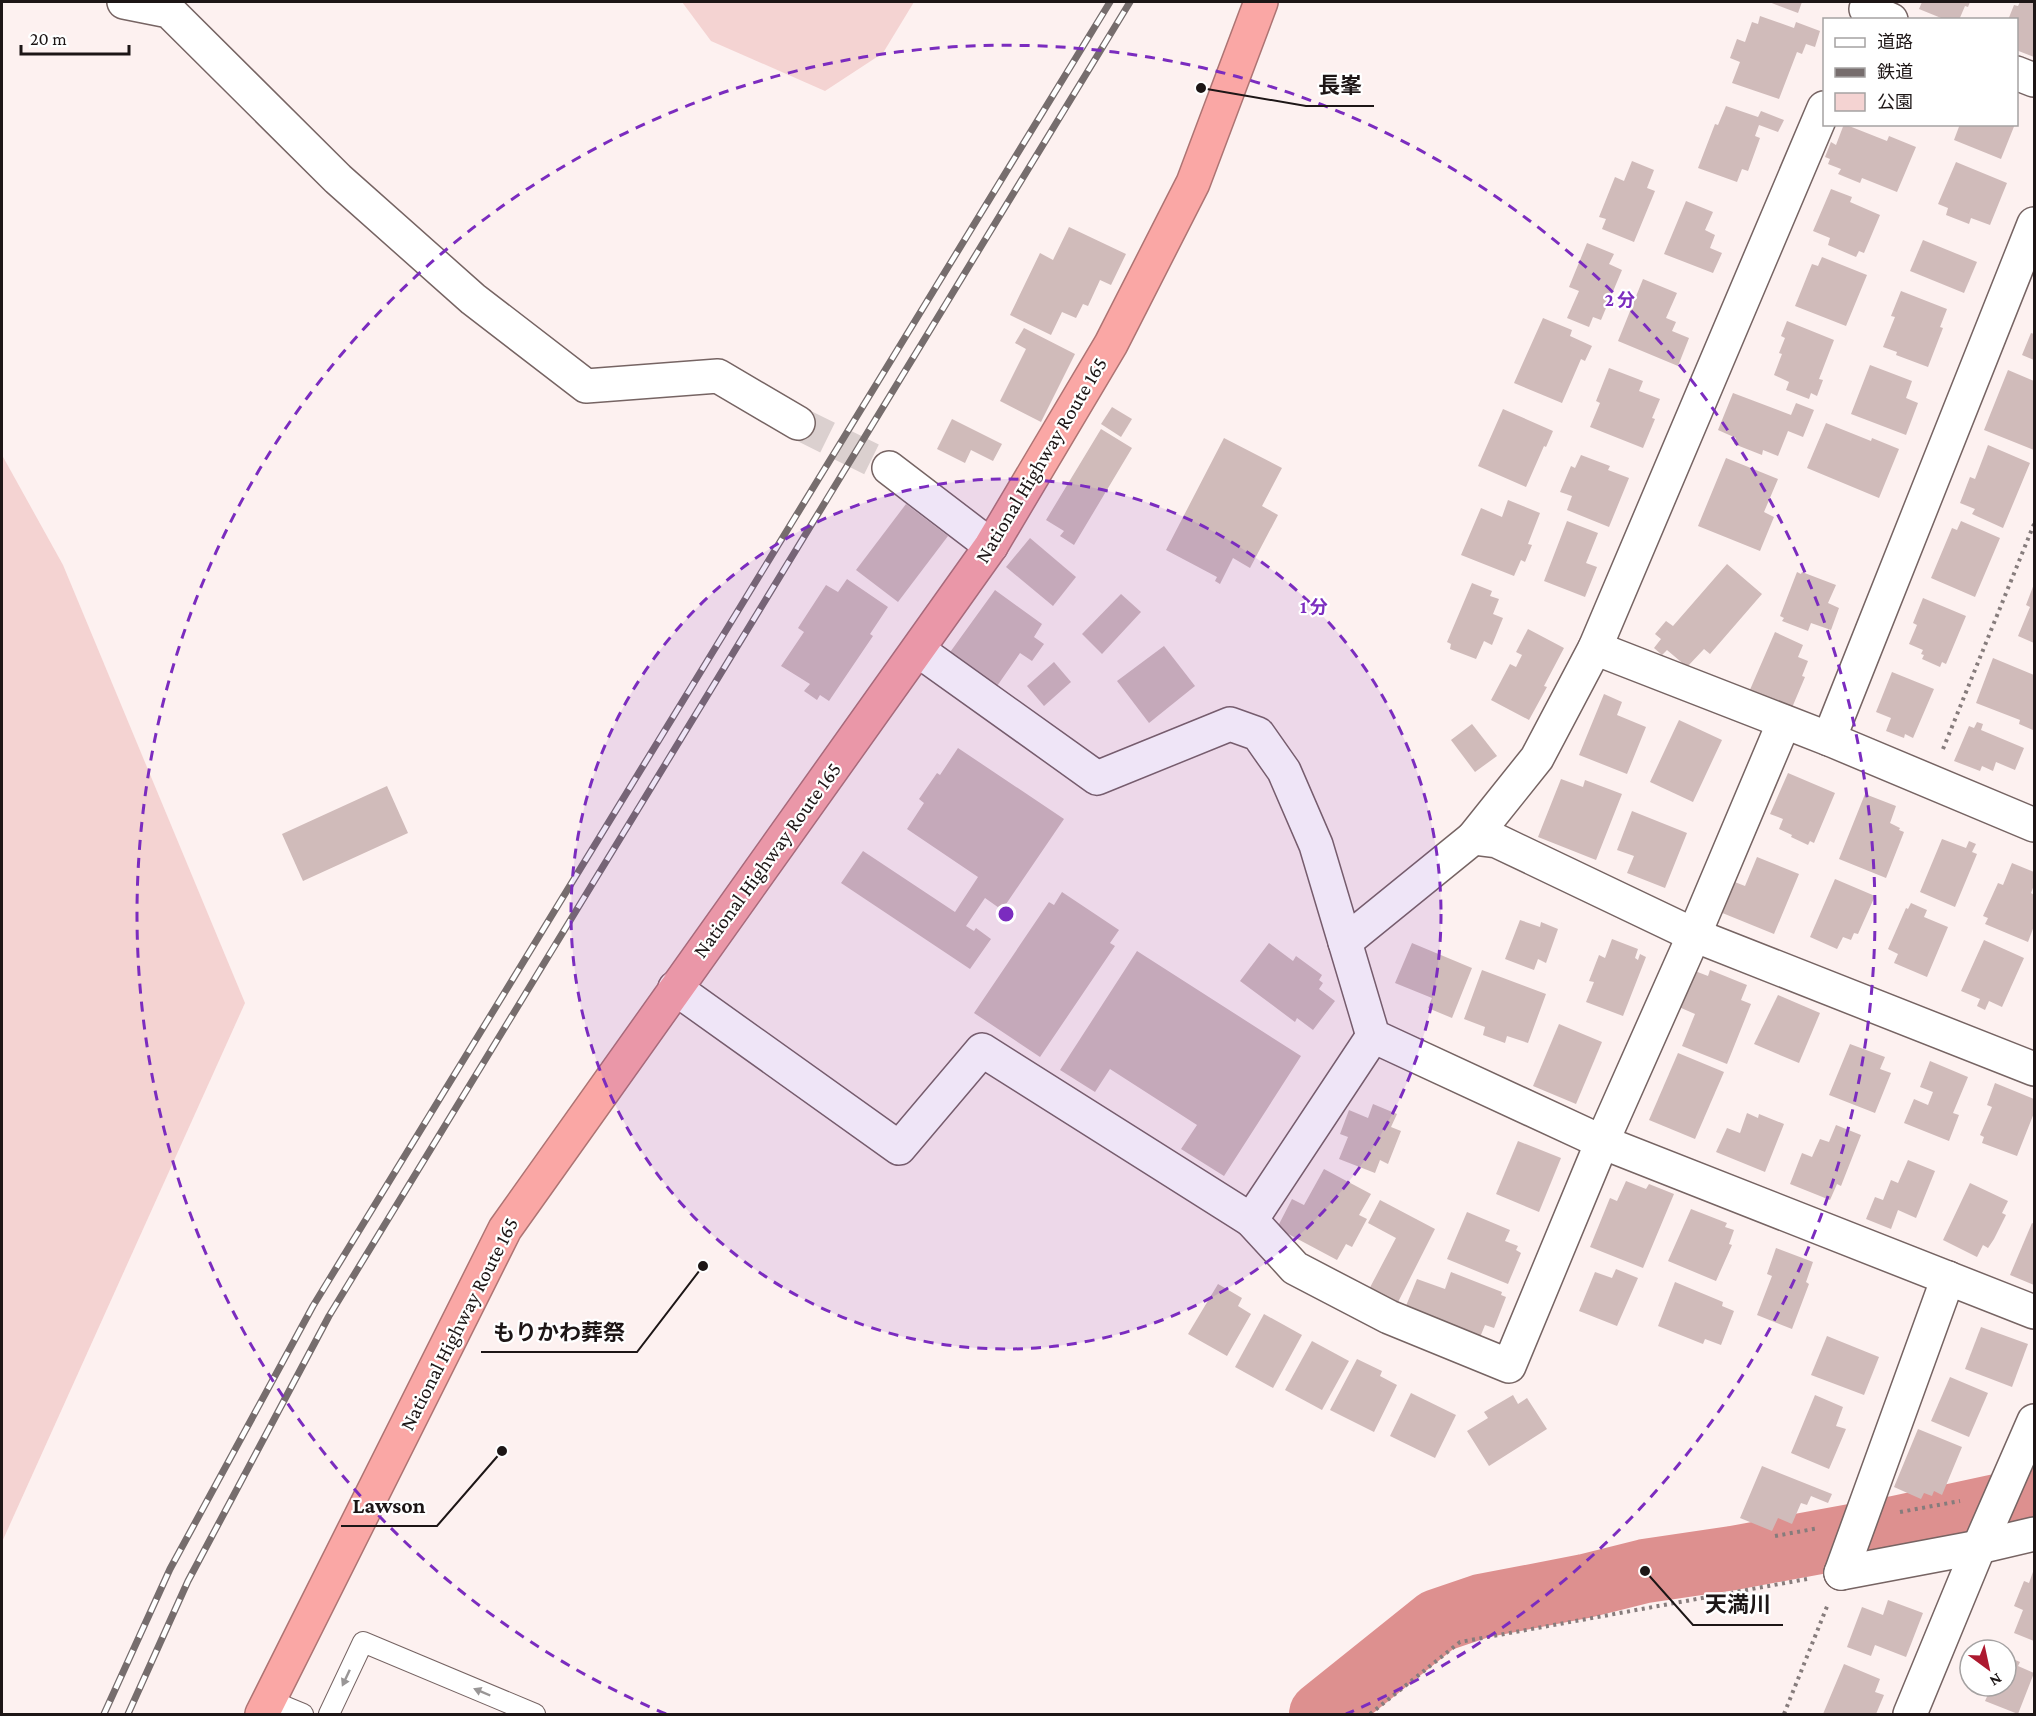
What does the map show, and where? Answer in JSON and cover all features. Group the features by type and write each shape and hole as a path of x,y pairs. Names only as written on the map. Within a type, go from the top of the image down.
{"highway":[{"name":"National Highway Route 165","path":"265,1707 505,1229 991,546 1111,344 1193,183 1261,2"}],"street":[{"path":"124,2 169,11 338,179 473,299 586,386 718,376 798,423"},
{"path":"2018,74 2034,80"},
{"path":"1345,942 1473,838 1537,758 1595,648 1823,110"},
{"path":"1829,740 2034,224"},
{"path":"889,468 991,546"},
{"path":"1595,648 2034,824"},
{"path":"918,650 1097,778 1230,724 1258,734 1284,771 1316,845 1373,1036 1602,1142 2034,1312"},
{"path":"675,988 898,1148 981,1050 1251,1220 1295,1268 1389,1317 1509,1366 1602,1142 1694,935 1784,722"},
{"path":"1473,838 1497,841 1694,935 2034,1069"},
{"path":"1251,1220 1373,1036"},
{"path":"1840,1573 1948,1278"},
{"path":"1910,1714 2034,1421"},
{"path":"1840,1573 1979,1547 2034,1534"}],"lane":[{"path":"329,1714 363,1642 536,1714"},
{"path":"265,1707 303,1714"}],"path":[{"path":"1930,782 2034,524"},
{"path":"1775,1536 2003,1493"},
{"path":"1370,1714 1460,1642 1840,1573"},
{"path":"1784,1714 1840,1573"}],"green space":[{"path":"682,2 914,2 883,53 825,91 711,41"},
{"path":"2,455 63,565 245,1003 2,1542"}],"building":[{"path":"1769,2 1802,2 1798,13"},
{"path":"1922,2 1970,2 1968,7 1965,6 1960,18 1941,18 1919,9"},
{"path":"2020,2 2034,2 2034,57 2018,51 2018,18 2009,18 2014,5 2018,6"},
{"path":"1760,16 1794,28 1796,22 1820,31 1815,47 1806,44 1802,54 1797,52 1779,99 1732,83 1740,62 1730,58 1737,39 1745,42 1752,22 1758,24"},
{"path":"1726,106 1758,117 1761,111 1784,120 1778,132 1759,125 1755,136 1760,138 1748,171 1742,169 1737,182 1698,168 1715,124 1718,125"},
{"path":"1843,126 1849,126 1887,141 1889,136 1916,147 1897,192 1862,178 1860,183 1838,174 1841,169 1828,164 1830,159 1825,157 1831,142 1836,145"},
{"path":"1959,126 2014,126 2001,159 1954,140"},
{"path":"1632,161 1654,170 1647,188 1655,191 1634,242 1602,229 1606,219 1599,217 1615,177 1624,181"},
{"path":"1956,162 2007,183 1990,225 1971,218 1969,224 1946,215 1948,208 1938,204"},
{"path":"1831,189 1852,197 1850,202 1880,215 1864,253 1859,251 1856,257 1828,245 1830,238 1813,231"},
{"path":"1686,201 1713,212 1705,230 1715,235 1710,248 1722,253 1713,273 1664,254"},
{"path":"1069,227 1126,254 1111,285 1100,280 1088,306 1083,304 1076,318 1062,312 1051,335 1010,315 1040,253 1053,260"},
{"path":"1923,240 1977,262 1964,293 1910,271"},
{"path":"1587,243 1614,254 1609,264 1622,270 1601,320 1593,317 1589,327 1567,318 1579,291 1569,287"},
{"path":"1822,257 1867,275 1846,326 1795,306 1812,264 1818,266"},
{"path":"1643,279 1677,293 1666,318 1676,322 1672,331 1689,338 1678,366 1618,341"},
{"path":"1901,291 1947,309 1940,327 1943,328 1928,367 1896,355 1897,352 1883,347 1895,317 1891,316"},
{"path":"1543,318 1572,330 1570,336 1592,346 1585,361 1581,359 1562,403 1514,383"},
{"path":"1787,321 1834,340 1819,379 1823,380 1817,396 1811,393 1809,399 1786,390 1789,382 1774,375 1782,354 1779,353 1785,338 1781,336"},
{"path":"1024,328 1075,354 1041,422 1000,401 1026,349 1015,343"},
{"path":"2031,333 2034,334 2034,360 2022,355"},
{"path":"1870,365 1912,381 1906,398 1918,403 1906,435 1851,414"},
{"path":"1609,368 1643,381 1639,391 1660,399 1652,418 1655,419 1643,448 1590,427 1600,403 1596,401"},
{"path":"2008,370 2034,381 2034,450 1984,430"},
{"path":"1733,393 1791,415 1796,403 1814,410 1803,437 1788,431 1778,456 1763,450 1762,455 1734,444 1736,438 1718,430"},
{"path":"1112,407 1132,419 1121,437 1101,424"},
{"path":"1503,409 1553,431 1526,487 1478,466"},
{"path":"952,419 1002,444 993,461 971,450 965,463 937,449"},
{"path":"1826,423 1871,441 1872,438 1899,449 1879,498 1807,468"},
{"path":"1101,429 1132,448 1074,545 1060,536 1064,531 1046,520"},
{"path":"1224,438 1282,468 1262,506 1278,515 1250,568 1233,558 1220,584 1215,581 1217,577 1166,550"},
{"path":"1988,445 2030,463 2003,528 1972,514 1975,509 1960,503 1970,477 1975,479"},
{"path":"1581,455 1610,466 1608,470 1629,478 1609,527 1567,510 1572,496 1560,492 1571,466 1575,468"},
{"path":"1726,458 1778,479 1764,512 1774,517 1760,551 1698,526"},
{"path":"1508,500 1540,513 1528,544 1532,545 1525,562 1521,560 1514,576 1461,555 1481,508 1502,517"},
{"path":"906,504 948,536 898,602 856,570"},
{"path":"1567,521 1598,533 1586,563 1597,567 1585,597 1544,581"},
{"path":"1961,521 2000,538 1975,597 1931,578 1952,528 1957,530"},
{"path":"1030,538 1076,577 1053,606 1006,567"},
{"path":"1727,564 1762,594 1710,654 1704,649 1687,667 1667,650 1662,655 1654,648 1661,639 1655,634 1666,621 1673,626"},
{"path":"1797,572 1836,585 1828,603 1839,608 1831,630 1811,623 1808,631 1782,621 1784,618 1780,616"},
{"path":"847,579 888,607 870,634 873,636 829,701 820,695 817,700 804,691 810,684 781,666 804,632 798,628 826,585 838,592"},
{"path":"1472,583 1492,591 1490,596 1499,599 1493,614 1503,618 1492,645 1484,641 1476,659 1450,649 1451,644 1447,642"},
{"path":"2034,584 2034,643 2018,636 2030,607 2026,605"},
{"path":"995,590 1042,624 1034,637 1044,644 1032,661 1020,653 995,689 948,655"},
{"path":"1121,594 1141,612 1102,654 1082,634"},
{"path":"1923,598 1966,616 1946,664 1942,662 1940,667 1922,659 1923,650 1909,644 1917,625 1913,623"},
{"path":"1528,629 1564,648 1529,720 1491,700 1510,664 1516,667 1522,655 1516,652"},
{"path":"1775,632 1803,645 1798,657 1808,661 1802,676 1805,677 1791,710 1749,692"},
{"path":"1164,646 1195,686 1149,723 1117,681"},
{"path":"1993,658 2034,675 2033,730 2019,724 2020,720 1976,703"},
{"path":"1054,662 1071,682 1044,706 1027,686"},
{"path":"1892,672 1934,689 1913,738 1905,734 1904,738 1886,731 1891,718 1876,712"},
{"path":"1604,694 1622,702 1617,715 1646,727 1627,774 1579,755"},
{"path":"1679,720 1722,740 1693,802 1650,782"},
{"path":"1977,722 1983,724 1981,730 2024,748 2015,770 1996,762 1993,771 1982,766 1980,771 1954,761 1969,726 1974,728"},
{"path":"1472,724 1497,756 1475,772 1451,740"},
{"path":"958,748 1064,819 1002,910 985,898 966,926 974,931 976,928 991,939 970,969 841,883 863,851 955,912 978,877 907,829 924,803 919,799 937,773 940,775"},
{"path":"1788,773 1835,793 1814,843 1810,841 1808,845 1779,829 1783,819 1770,814"},
{"path":"1561,779 1583,787 1585,780 1622,794 1596,860 1538,837"},
{"path":"387,786 408,833 303,881 282,834"},
{"path":"1865,794 1896,806 1890,823 1904,832 1886,878 1839,859"},
{"path":"1632,811 1687,833 1665,888 1627,873 1634,856 1617,850"},
{"path":"1942,839 1966,848 1969,841 1976,844 1972,852 1977,854 1955,907 1920,892"},
{"path":"1757,857 1799,874 1774,934 1715,910 1727,879 1745,886"},
{"path":"2012,863 2034,872 2034,885 2031,893 2034,895 2034,926 2028,942 1985,924 1988,918 1983,916 1998,883 2003,885"},
{"path":"1835,879 1875,896 1858,934 1854,933 1851,940 1843,937 1837,949 1810,937"},
{"path":"1062,892 1119,930 1110,943 1115,946 1040,1057 974,1013 1049,902 1054,905"},
{"path":"1911,903 1927,910 1924,917 1948,927 1927,977 1894,963 1898,954 1888,949 1906,908 1908,909"},
{"path":"1520,920 1540,927 1541,922 1558,929 1546,963 1538,959 1534,970 1505,959"},
{"path":"1612,939 1638,949 1635,958 1638,960 1640,954 1646,957 1623,1016 1586,1002 1594,982 1589,981 1599,955 1605,958"},
{"path":"1984,940 2024,958 2002,1007 1989,1001 1985,1010 1977,1006 1980,999 1961,991"},
{"path":"1269,943 1293,961 1296,956 1322,975 1319,980 1323,983 1319,989 1335,1001 1313,1030 1297,1018 1295,1022 1240,981"},
{"path":"1412,943 1472,968 1452,1018 1428,1008 1432,998 1395,983"},
{"path":"1137,951 1301,1056 1224,1176 1181,1149 1197,1125 1110,1069 1095,1092 1060,1070"},
{"path":"1482,970 1546,994 1528,1043 1507,1036 1505,1043 1483,1035 1485,1027 1464,1019"},
{"path":"1710,970 1747,985 1741,1000 1751,1004 1727,1064 1682,1046 1695,1014 1672,1004 1695,971 1708,976"},
{"path":"1778,995 1820,1013 1799,1063 1754,1044"},
{"path":"1559,1024 1602,1042 1576,1104 1533,1086"},
{"path":"1850,1044 1885,1057 1880,1069 1891,1073 1875,1113 1829,1095"},
{"path":"1678,1053 1724,1072 1695,1139 1649,1120"},
{"path":"1930,1061 1968,1077 1953,1113 1959,1115 1949,1141 1904,1123 1914,1099 1928,1105 1933,1092 1920,1087"},
{"path":"1995,1083 2034,1099 2034,1113 2017,1156 1982,1143 1984,1137 1980,1135 1992,1107 1987,1105"},
{"path":"1373,1104 1397,1114 1391,1127 1401,1131 1388,1164 1380,1160 1375,1173 1339,1159 1348,1137 1340,1134 1349,1110 1368,1118"},
{"path":"1747,1113 1758,1118 1759,1114 1784,1124 1765,1172 1716,1152 1727,1128 1740,1133"},
{"path":"1836,1125 1861,1135 1841,1186 1837,1184 1830,1200 1790,1184 1802,1153 1812,1157 1820,1139 1829,1142"},
{"path":"1518,1141 1561,1158 1539,1212 1496,1194"},
{"path":"1908,1160 1935,1171 1916,1218 1898,1210 1891,1229 1866,1219 1875,1197 1883,1200 1891,1180 1898,1183"},
{"path":"1324,1169 1371,1194 1359,1215 1367,1219 1352,1247 1346,1244 1337,1260 1277,1228 1292,1199 1304,1205"},
{"path":"1626,1181 1646,1189 1649,1184 1674,1194 1643,1268 1590,1247 1610,1198 1617,1201"},
{"path":"1970,1183 2008,1201 2002,1213 2006,1215 1994,1239 1988,1248 1983,1245 1977,1257 1943,1240"},
{"path":"1380,1200 1435,1229 1393,1312 1365,1297 1396,1238 1368,1223"},
{"path":"1691,1209 1727,1223 1725,1227 1734,1230 1729,1244 1732,1245 1716,1281 1668,1261"},
{"path":"1467,1212 1510,1230 1505,1241 1518,1246 1516,1250 1521,1253 1508,1284 1447,1259"},
{"path":"2032,1223 2034,1224 2034,1285 2010,1275"},
{"path":"1776,1248 1813,1262 1806,1282 1809,1284 1792,1329 1757,1315 1772,1276 1767,1274"},
{"path":"1616,1269 1638,1278 1617,1326 1579,1311 1595,1272 1612,1278"},
{"path":"1451,1272 1502,1292 1501,1295 1506,1297 1494,1328 1485,1325 1476,1347 1401,1318 1417,1279 1445,1289"},
{"path":"1675,1282 1723,1302 1722,1306 1734,1311 1721,1345 1705,1339 1703,1344 1658,1326"},
{"path":"1218,1284 1242,1298 1238,1306 1251,1314 1227,1356 1188,1334"},
{"path":"1264,1314 1302,1335 1273,1388 1235,1367"},
{"path":"1981,1327 2028,1344 2012,1387 1965,1369"},
{"path":"1827,1336 1879,1357 1864,1395 1811,1375"},
{"path":"1312,1341 1349,1361 1322,1410 1285,1390"},
{"path":"1357,1359 1382,1371 1380,1376 1397,1385 1374,1432 1330,1410"},
{"path":"1950,1377 1988,1393 1969,1437 1931,1421"},
{"path":"1411,1393 1456,1415 1435,1458 1390,1436"},
{"path":"1513,1395 1518,1404 1527,1398 1547,1429 1489,1466 1467,1431 1488,1418 1484,1412"},
{"path":"1815,1395 1843,1407 1836,1426 1846,1429 1829,1469 1791,1453"},
{"path":"1918,1429 1962,1447 1942,1495 1934,1491 1932,1496 1924,1493 1921,1499 1894,1487"},
{"path":"1762,1466 1832,1494 1828,1503 1811,1496 1807,1505 1801,1503 1792,1524 1778,1518 1772,1531 1740,1518"},
{"path":"2034,1569 2034,1641 2014,1633 2023,1610 2014,1606 2024,1581 2029,1583"},
{"path":"1888,1600 1923,1613 1906,1657 1875,1645 1871,1656 1847,1647 1862,1607 1883,1615"},
{"path":"1844,1664 1880,1679 1875,1692 1884,1695 1876,1714 1823,1714"},
{"path":"2018,1666 2034,1673 2018,1714 1985,1701 1986,1698 2018,1698"}],"waterway":[{"path":"1321,1714 1437,1621 1481,1606 1585,1586 1645,1571 1733,1558 1895,1528 2034,1498"}],"tunnel":[{"path":"798,423 889,468"}],"railway":[{"path":"104,1714 170,1569 313,1306 1110,2"},
{"path":"128,1714 188,1581 329,1316 1130,2"}],"place":[{"name":"長峯","path":"1201,88"},
{"name":"もりかわ葬祭","path":"703,1266"},
{"name":"Lawson","path":"502,1451"},
{"name":"天満川","path":"1645,1571"}]}
